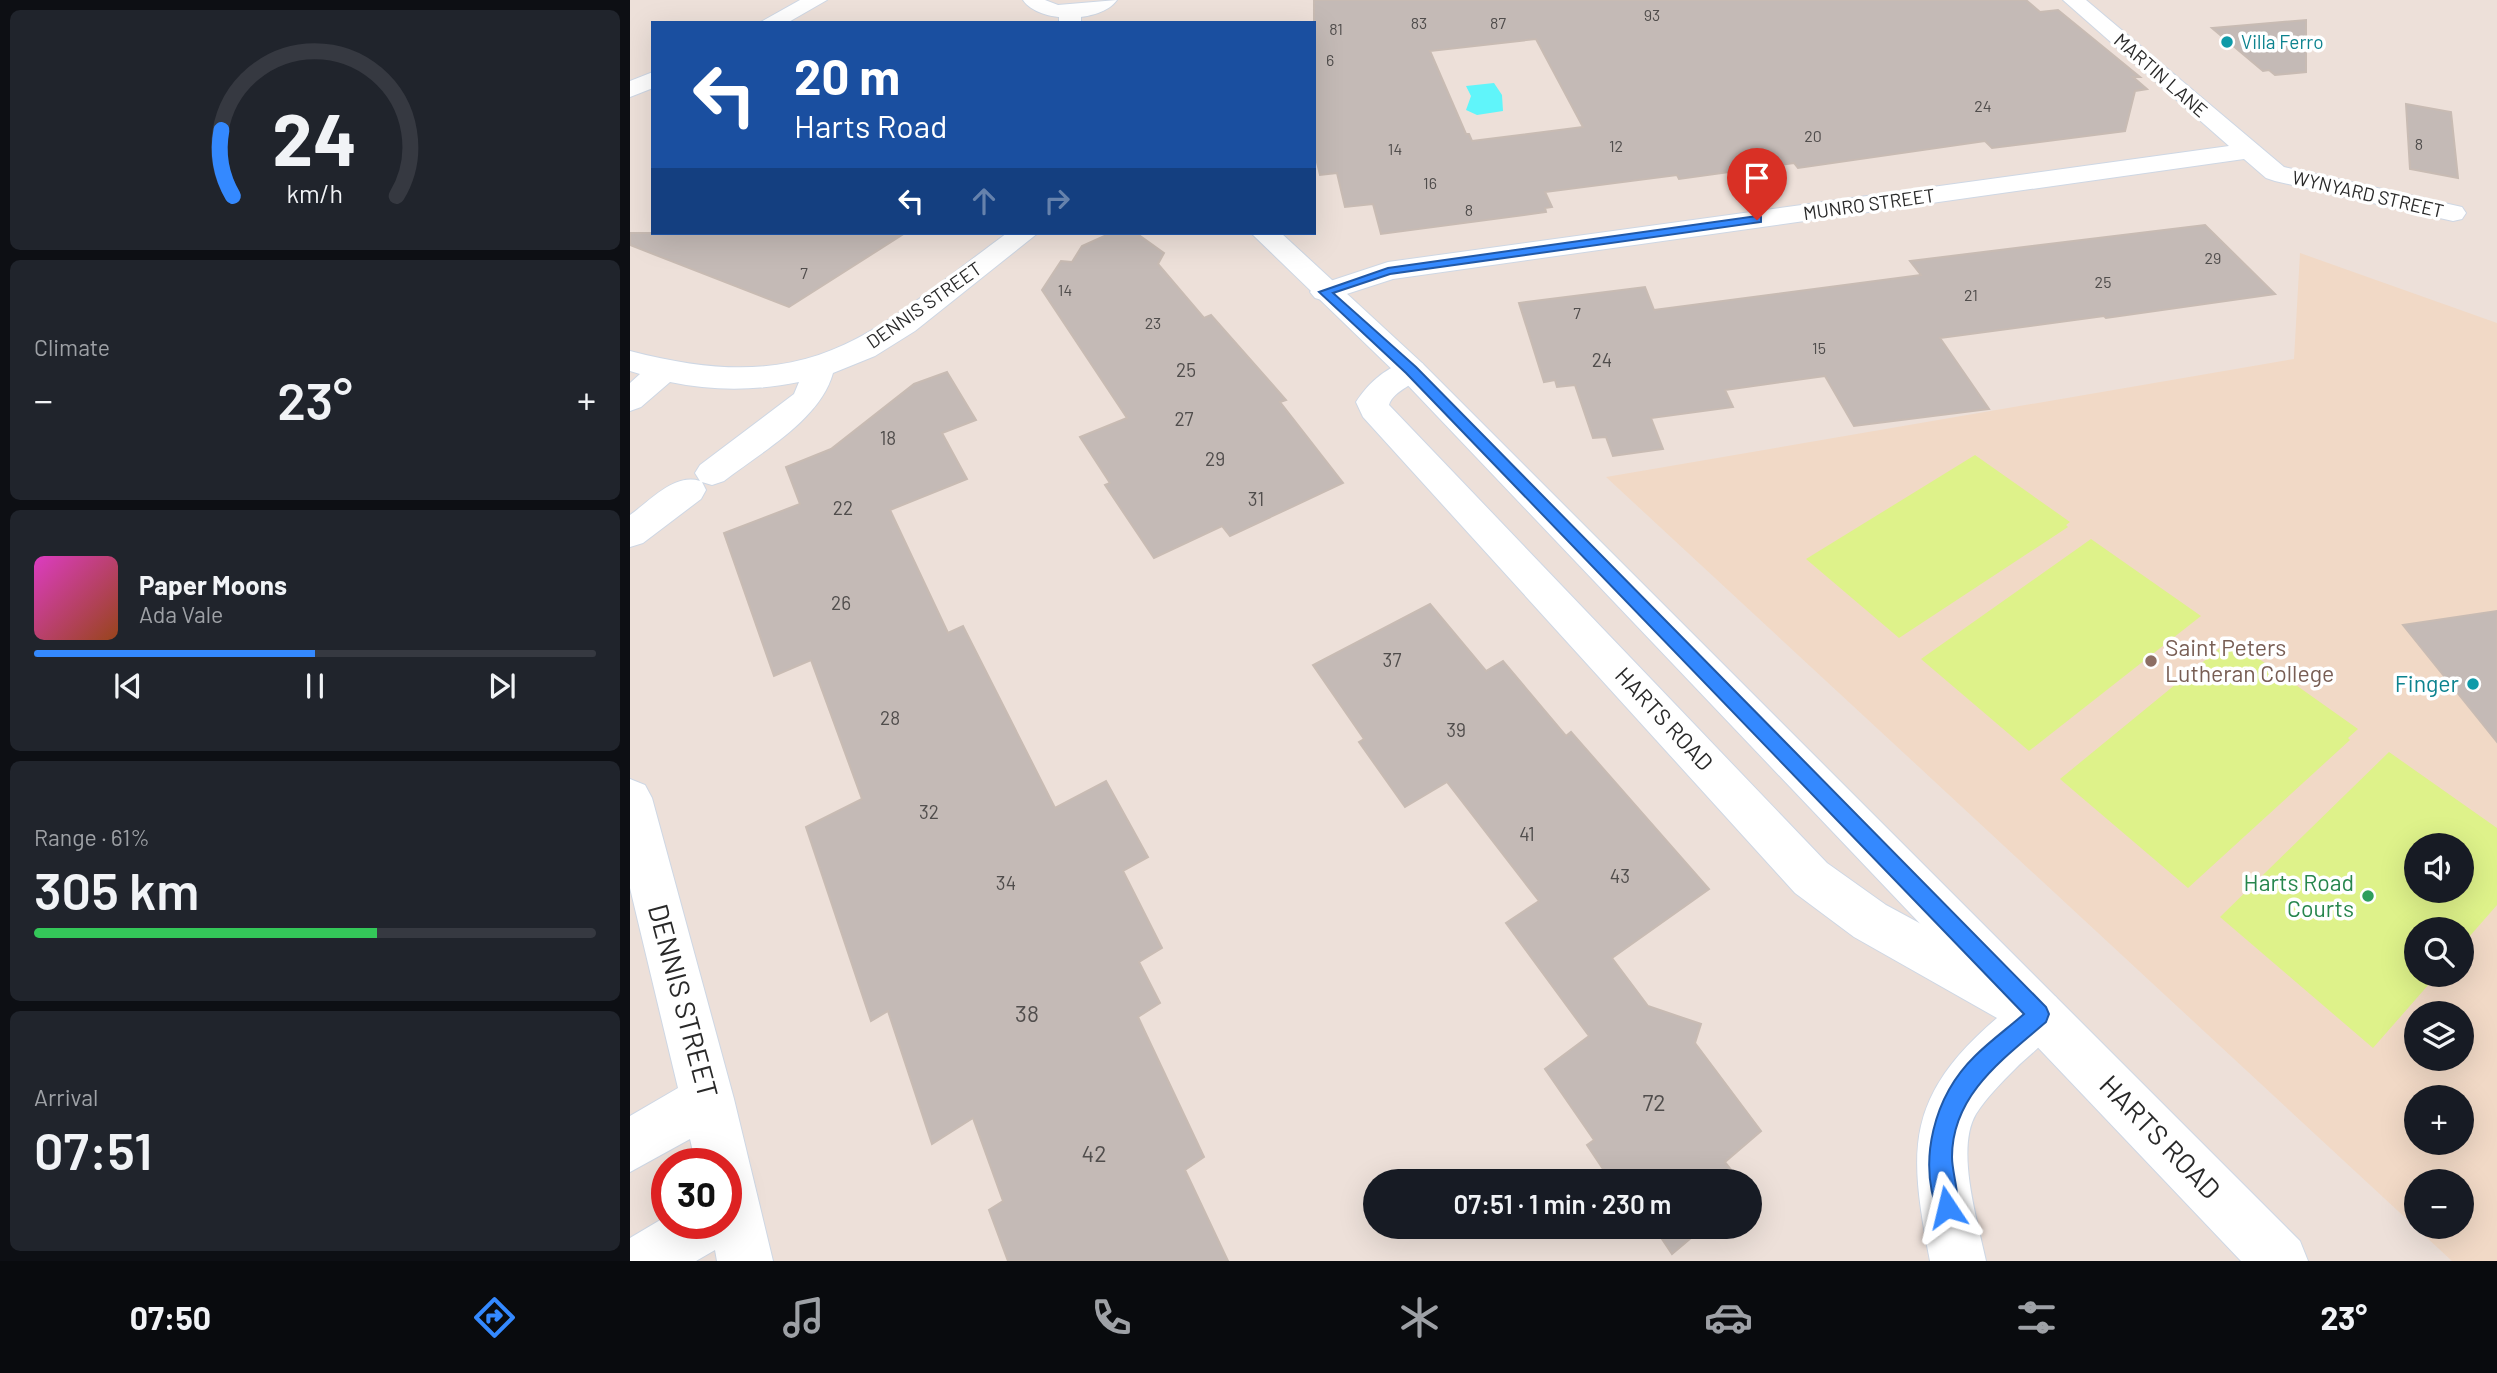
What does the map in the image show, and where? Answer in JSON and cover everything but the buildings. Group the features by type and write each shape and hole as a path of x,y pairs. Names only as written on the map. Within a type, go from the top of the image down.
{"street":[{"path":"774,21 817,0"},
{"path":"1033,0 1045,9 1070,17 1107,0"},
{"name":"MARTIN LANE","path":"2073,0 2249,151"},
{"path":"630,90 651,80"},
{"name":"WYNYARD STREET","path":"2249,151 2275,173 2453,213"},
{"name":"MUNRO STREET","path":"1325,292 1388,271 2249,151"},
{"name":"DENNIS STREET","path":"630,400 647,367 701,379 744,379 819,366 852,354 883,337 1021,235"},
{"name":"HARTS ROAD","path":"1267,235 1411,370 2280,1261"},
{"path":"630,534 805,401 812,391 819,366"},
{"name":"HARTS ROAD","path":"1411,370 1378,393 1373,402 1374,409 1811,878 1870,920 2039,1014"},
{"name":"DENNIS STREET","path":"630,798 708,1098 716,1148"},
{"path":"1958,1261 1941,1169 1941,1139 1945,1118 1972,1074 2039,1014"},
{"path":"630,1146 708,1098"},
{"path":"643,1261 670,1239"},
{"name":"DENNIS STREET","path":"737,1239 745,1261"}],"shaded area":[{"name":"Saint Peters Lutheran College","path":"2300,253 2497,323 2497,1261 2452,1261 2428,1239 2474,1239 2474,1169 2404,1169 2404,1217 1606,477 2294,359"}],"green space":[{"path":"1975,455 2070,522 2066,525 2068,527 1899,638 1806,559"},
{"path":"2091,539 2201,616 2029,751 1921,659"},
{"name":"Harts Road Courts","path":"2231,639 2358,729 2348,738 2350,740 2188,888 2060,779"},
{"name":"Harts Road Courts","path":"2389,752 2497,828 2497,905 2474,931 2474,917 2404,917 2404,987 2426,987 2414,1001 2404,1001 2404,1013 2373,1048 2220,917"}],"water":[{"path":"1494,83 1502,95 1503,111 1477,115 1466,110 1471,96 1466,86"}],"place":[{"name":"Villa Ferro","path":"2227,42"},
{"name":"Saint Peters Lutheran College","path":"2151,661"},
{"name":"Finger","path":"2473,684"},
{"name":"Harts Road Courts","path":"2368,896"}],"route":[{"path":"1757,220 1388,271 1325,292 1411,370 2039,1014 1980,1065 1957,1095 1945,1118 1940,1154 1947,1207"}]}
